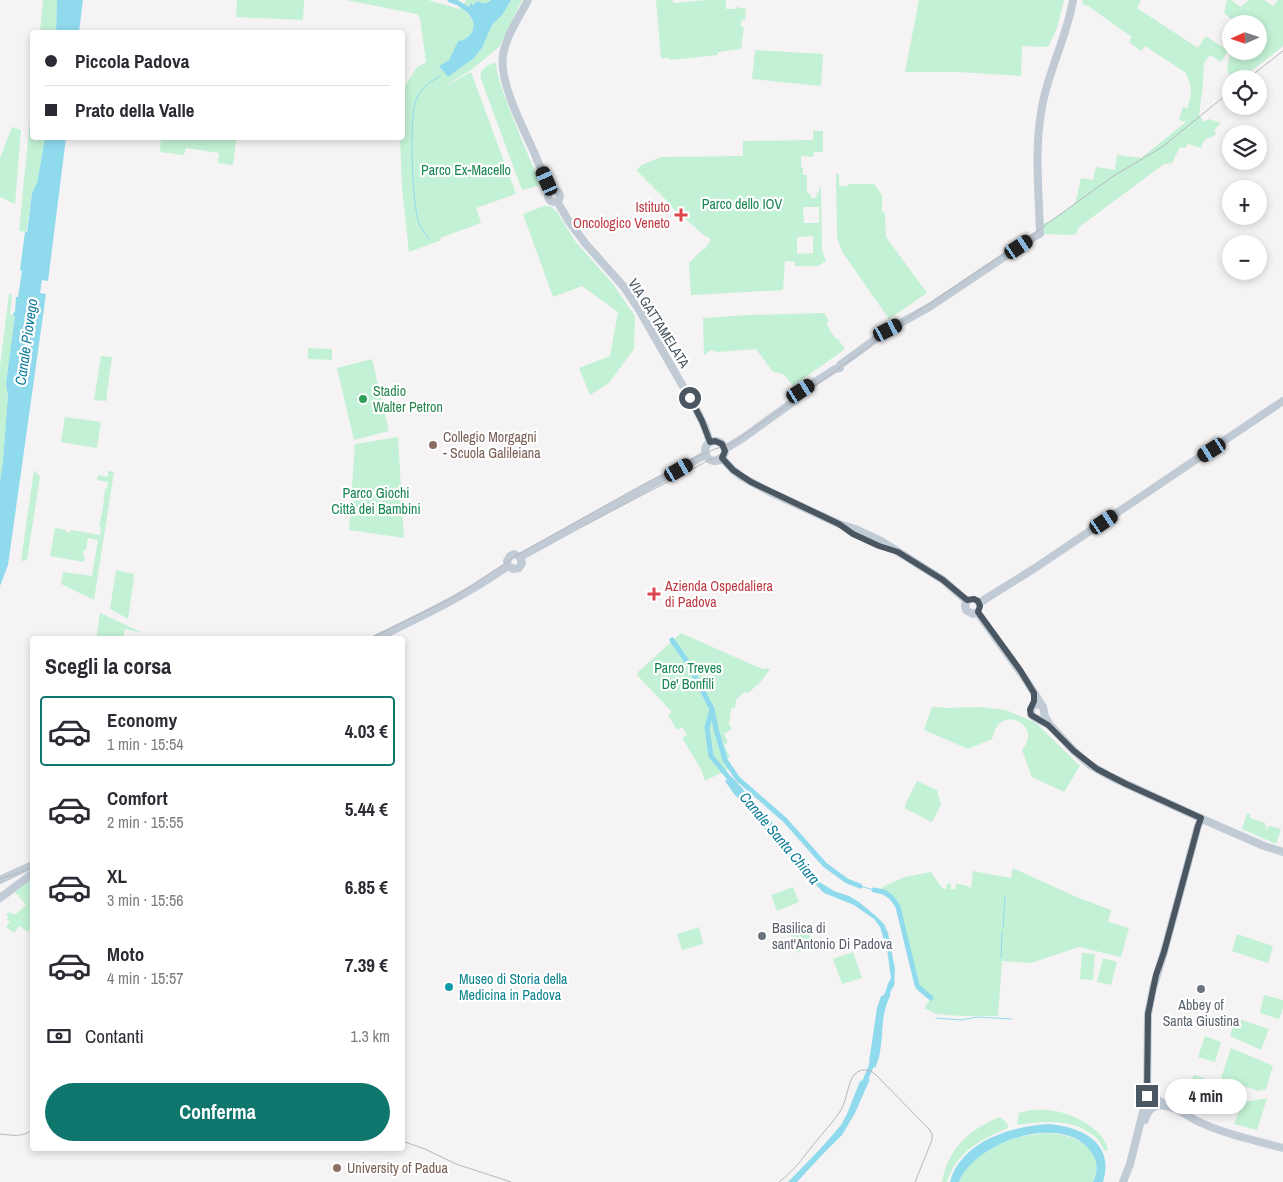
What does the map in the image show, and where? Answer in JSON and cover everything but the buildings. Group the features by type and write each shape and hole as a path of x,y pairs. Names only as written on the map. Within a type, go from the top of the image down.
{"main road":[{"name":"VIA GATTAMELATA","path":"528,0 504,48 502,57 502,67 514,106 551,191 556,190 559,193 560,198 557,202 585,243 624,287 638,308 696,409 710,442"},
{"path":"724,449 797,398 801,391 840,368 840,365 888,330 931,306 1040,234 1037,168 1041,115 1046,88 1066,28 1072,0"},
{"path":"979,603 1035,568 1283,401"},
{"path":"718,441 724,449 722,458 717,461 711,461 705,455 705,449 710,442 718,441"},
{"path":"381,636 436,609 508,566 513,569 519,568 522,563 520,557 705,455"},
{"path":"722,458 733,470 751,482 839,524 881,541 943,580 967,600 974,599 979,603"},
{"path":"967,600 966,610 970,614 978,612"},
{"path":"979,603 978,612 1020,670 1052,728"},
{"path":"1034,693 1034,701 1030,712 1032,716 1045,722 1074,751 1097,769 1201,818 1264,846 1283,852"},
{"path":"1032,706 1037,704 1043,709"},
{"path":"1036,718 1042,716 1043,709"},
{"path":"1130,1164 1145,1104 1148,1014 1153,988 1201,818"},
{"path":"0,880 30,866"},
{"path":"23,870 25,879"},
{"path":"0,898 30,875"},
{"path":"1147,1084 1152,1096 1170,1107 1220,1131 1283,1148"},
{"path":"1123,1182 1149,1111 1154,1106 1159,1105 1170,1107"}],"green space":[{"path":"43,0 57,0 56,30 40,30"},
{"path":"237,0 304,0 303,20 236,17"},
{"name":"Parco Ex-Macello","path":"346,0 428,0 459,9 465,0 491,0 484,3 477,1 473,5 470,3 465,12 472,20 473,30 464,40 458,41 449,60 439,66 445,72 458,70 473,59 482,48 492,25 511,0 522,0 499,47 471,70 440,89 471,72 516,194 476,208 481,223 409,252 402,188 400,140 405,140 405,87 416,68 426,62 420,18 417,14"},
{"path":"656,0 673,0 673,3 726,0 726,9 735,9 736,7 746,9 745,20 741,21 741,27 744,27 741,49 718,52 718,55 670,60 669,58 661,58"},
{"path":"919,0 1064,0 1057,28 1048,47 1022,46 1021,76 958,72 905,72"},
{"path":"1083,0 1139,0 1141,1 1137,8 1198,48 1206,36 1222,47 1221,62 1210,55 1204,63 1199,115 1204,122 1209,119 1221,123 1214,130 1216,135 1204,140 1201,148 1188,144 1185,148 1180,147 1172,163 1164,164 1079,227 1075,235 1044,234 1043,224 1054,219 1076,201 1081,178 1093,180 1096,167 1115,170 1117,155 1141,158 1186,122 1179,120 1183,107 1188,108 1191,92 1186,73 1145,46 1141,51 1129,42 1132,37 1088,6 1082,4"},
{"path":"1227,0 1231,0 1241,7 1249,0 1264,0 1273,6 1278,0 1283,0 1283,46 1268,58 1268,15 1226,15 1224,13"},
{"path":"755,50 823,54 821,86 752,79"},
{"path":"1229,60 1265,60 1252,70 1228,70"},
{"path":"496,63 499,80 509,108 541,185 522,190 481,79 481,73 484,68"},
{"path":"30,120 30,140 45,140 37,183 32,193 26,232 19,231"},
{"path":"12,127 21,130 15,204 0,197 0,158"},
{"name":"Parco dello IOV","path":"813,131 823,131 823,152 814,152 813,157 801,156 801,168 803,168 803,175 807,175 807,193 811,194 811,198 816,198 817,195 815,194 819,193 819,187 821,187 822,250 826,261 818,266 795,266 795,262 785,261 783,290 691,295 689,263 707,247 711,240 666,202 636,170 642,165 661,157 743,156 743,141 813,140","holes":["803,207 819,207 819,223 804,223","813,236 813,253 797,254 797,237"]},
{"path":"161,140 236,140 233,165 218,163 219,153 186,148 184,155 160,152"},
{"path":"836,174 839,174 839,186 874,184 882,195 882,212 885,213 886,237 927,293 889,319 843,253 837,238"},
{"path":"544,206 550,206 557,212 575,241 613,284 635,316 634,349 609,383 590,395 579,368 610,356 618,312 582,286 553,297 523,214"},
{"path":"9,294 12,294 10,315 16,315 6,384 8,396 0,482 0,366"},
{"path":"824,313 829,321 826,324 845,349 793,386 785,376 773,372 756,349 718,352 711,350 704,355 703,318"},
{"path":"308,348 332,349 332,360 308,359"},
{"path":"101,356 112,357 106,401 94,400"},
{"name":"Stadio Walter Petron","path":"372,359 389,431 354,440 337,368"},
{"path":"65,417 101,422 97,448 61,442"},
{"name":"Parco Giochi Città dei Bambini","path":"398,437 404,538 349,530 355,444"},
{"path":"34,470 40,477 27,560 21,561"},
{"path":"108,471 114,472 94,600 61,584 63,572 92,576 98,540 88,538 86,550 84,550 84,562 50,556 55,528 66,530 66,532 70,533 71,530 100,535 101,527 99,527 105,489 107,489 108,482 97,480 98,475 108,477"},
{"path":"116,570 134,574 128,619 110,609"},
{"path":"100,613 143,633 125,629 124,636 96,636"},
{"name":"Parco Treves De' Bonfili","path":"681,633 755,666 764,669 770,668 758,684 748,693 744,692 736,700 735,708 731,708 729,724 732,729 724,734 728,742 724,745 730,757 727,759 732,767 705,781 702,771 682,738 687,735 682,727 677,730 668,715 672,712 637,675"},
{"path":"932,707 980,707 1006,710 1036,723 1080,766 1064,792 1032,777 1022,750 1027,742 1028,734 1026,728 1021,723 1015,720 1001,722 995,729 992,739 968,749 924,730"},
{"path":"917,781 937,790 941,805 932,822 906,809 905,805"},
{"path":"1247,813 1250,814 1250,818 1265,823 1267,831 1267,827 1270,826 1281,829 1276,844 1242,829"},
{"path":"1013,868 1074,896 1111,910 1108,922 1129,928 1121,957 1079,947 1031,963 1002,961 998,1016 936,1014 924,1008 932,997 920,988 898,902 881,889 882,887 905,877 931,872 942,888 946,889 947,883 951,884 951,889 955,889 956,884 971,888 973,871 1011,878"},
{"path":"30,881 30,930 28,932 19,926 14,933 6,927 10,922 7,920 8,917 6,915 10,912 16,914 26,905 15,892"},
{"path":"793,887 799,902 777,911 771,895"},
{"path":"807,923 814,944 796,953 789,930"},
{"path":"699,927 703,944 682,950 677,934"},
{"path":"1237,934 1273,946 1268,963 1232,951"},
{"path":"853,952 862,978 842,984 833,959"},
{"path":"1082,953 1095,954 1093,980 1080,979"},
{"path":"1103,958 1117,962 1111,985 1097,982"},
{"path":"1264,995 1283,1000 1283,1008 1279,1019 1260,1013"},
{"path":"1236,1018 1269,1029 1261,1050 1230,1036"},
{"path":"1205,1036 1221,1042 1215,1062 1198,1057"},
{"path":"1231,1048 1273,1066 1266,1089 1258,1091 1221,1078"},
{"path":"1194,1075 1236,1088 1224,1115 1185,1096"},
{"path":"1267,1098 1257,1130 1234,1124 1243,1102"},
{"path":"1031,1110 1062,1112 1079,1119 1095,1129 1106,1143 1108,1150 1105,1151 1093,1135 1066,1123 1036,1122 1017,1125 1019,1113"},
{"path":"999,1117 1007,1123 1008,1128 979,1142 963,1154 951,1171 947,1182 942,1182 949,1160 961,1142 978,1128"},
{"path":"1048,1133 1078,1140 1092,1152 1096,1160 1093,1182 959,1182 965,1170 974,1160 996,1145 1008,1140"}],"water":[{"path":"57,0 83,0 79,30 56,30"},
{"path":"491,0 511,0 502,15 492,25 482,48 473,59 448,77 439,66 449,60 458,41 468,37 473,29 472,20 465,11 471,3 473,5 477,1 484,3"},
{"name":"Canale Piovego","path":"45,140 66,140 48,281 42,280 40,293 46,294 8,565 0,586 0,482 8,396 6,384 15,316 13,313 15,312 16,297 18,297 22,271 20,270 25,232 27,232 32,193 37,183"},
{"path":"732,777 768,817 821,883 859,902 884,924 888,933 895,969 894,987 887,986 891,978 887,949 880,927 874,919 854,905 824,893 784,852 734,794 725,781"},
{"path":"891,994 885,1009 879,1058 875,1068 869,1062 877,1008 881,996"},
{"path":"870,1079 855,1113 842,1135 797,1182 788,1182 841,1125 860,1081"},
{"path":"1049,1124 1084,1133 1100,1147 1104,1157 1105,1168 1103,1182 1093,1182 1096,1175 1095,1160 1092,1153 1079,1141 1062,1134 1042,1133 1021,1136 1001,1144 983,1154 968,1167 959,1182 950,1182 956,1168 976,1146 1004,1132"}],"waterway":[{"path":"450,0 472,12"},
{"path":"429,239 420,225 415,199 412,142 414,109 420,92 440,76"},
{"path":"672,640 688,663 712,709 725,760 738,779 785,820 825,865 847,881 860,886"},
{"name":"Canale Santa Chiara","path":"712,709 707,728 711,756 733,783"},
{"path":"860,886 874,890"},
{"path":"874,890 884,892 891,897 898,907 917,985 931,998"},
{"path":"1003,928 1005,897"},
{"path":"1001,958 1002,932"},
{"name":"Canale Santa Chiara","path":"885,999 892,982"},
{"path":"936,1018 961,1020 977,1017 1011,1019"},
{"name":"Canale Santa Chiara","path":"863,1086 874,1059"}],"tram line":[{"path":"1259,70 1283,51"},
{"path":"375,636 454,597 522,552 644,484 692,459 731,444 902,322 1026,239 1112,177 1162,147 1222,98"},
{"path":"585,525 723,453"},
{"path":"0,879 30,867"},
{"path":"779,1182 795,1167 834,1120 842,1108 852,1078 856,1073 864,1070 875,1074 932,1134 932,1140 915,1182"},
{"path":"0,1134 21,1135 30,1132"},
{"path":"405,1142 425,1149 456,1164 511,1182"}],"place":[{"name":"Istituto Oncologico Veneto","path":"681,215"},
{"name":"Stadio Walter Petron","path":"363,399"},
{"name":"Collegio Morgagni - Scuola Galileiana","path":"433,445"},
{"name":"Azienda Ospedaliera di Padova","path":"654,594"},
{"name":"Basilica di sant'Antonio Di Padova","path":"762,936"},
{"name":"Museo di Storia della Medicina in Padova","path":"449,987"},
{"name":"Abbey of Santa Giustina","path":"1201,989"},
{"name":"University of Padua","path":"337,1168"}],"route":[{"path":"690,398 705,427 710,442 718,441 722,444 725,451 722,458 742,477 839,524 853,534 898,552 943,580 967,600 974,599 978,601 980,606 978,612 1020,670 1034,693 1034,704 1030,710 1031,715 1052,728 1083,760 1111,777 1201,818 1153,988 1148,1014 1147,1096"}]}
